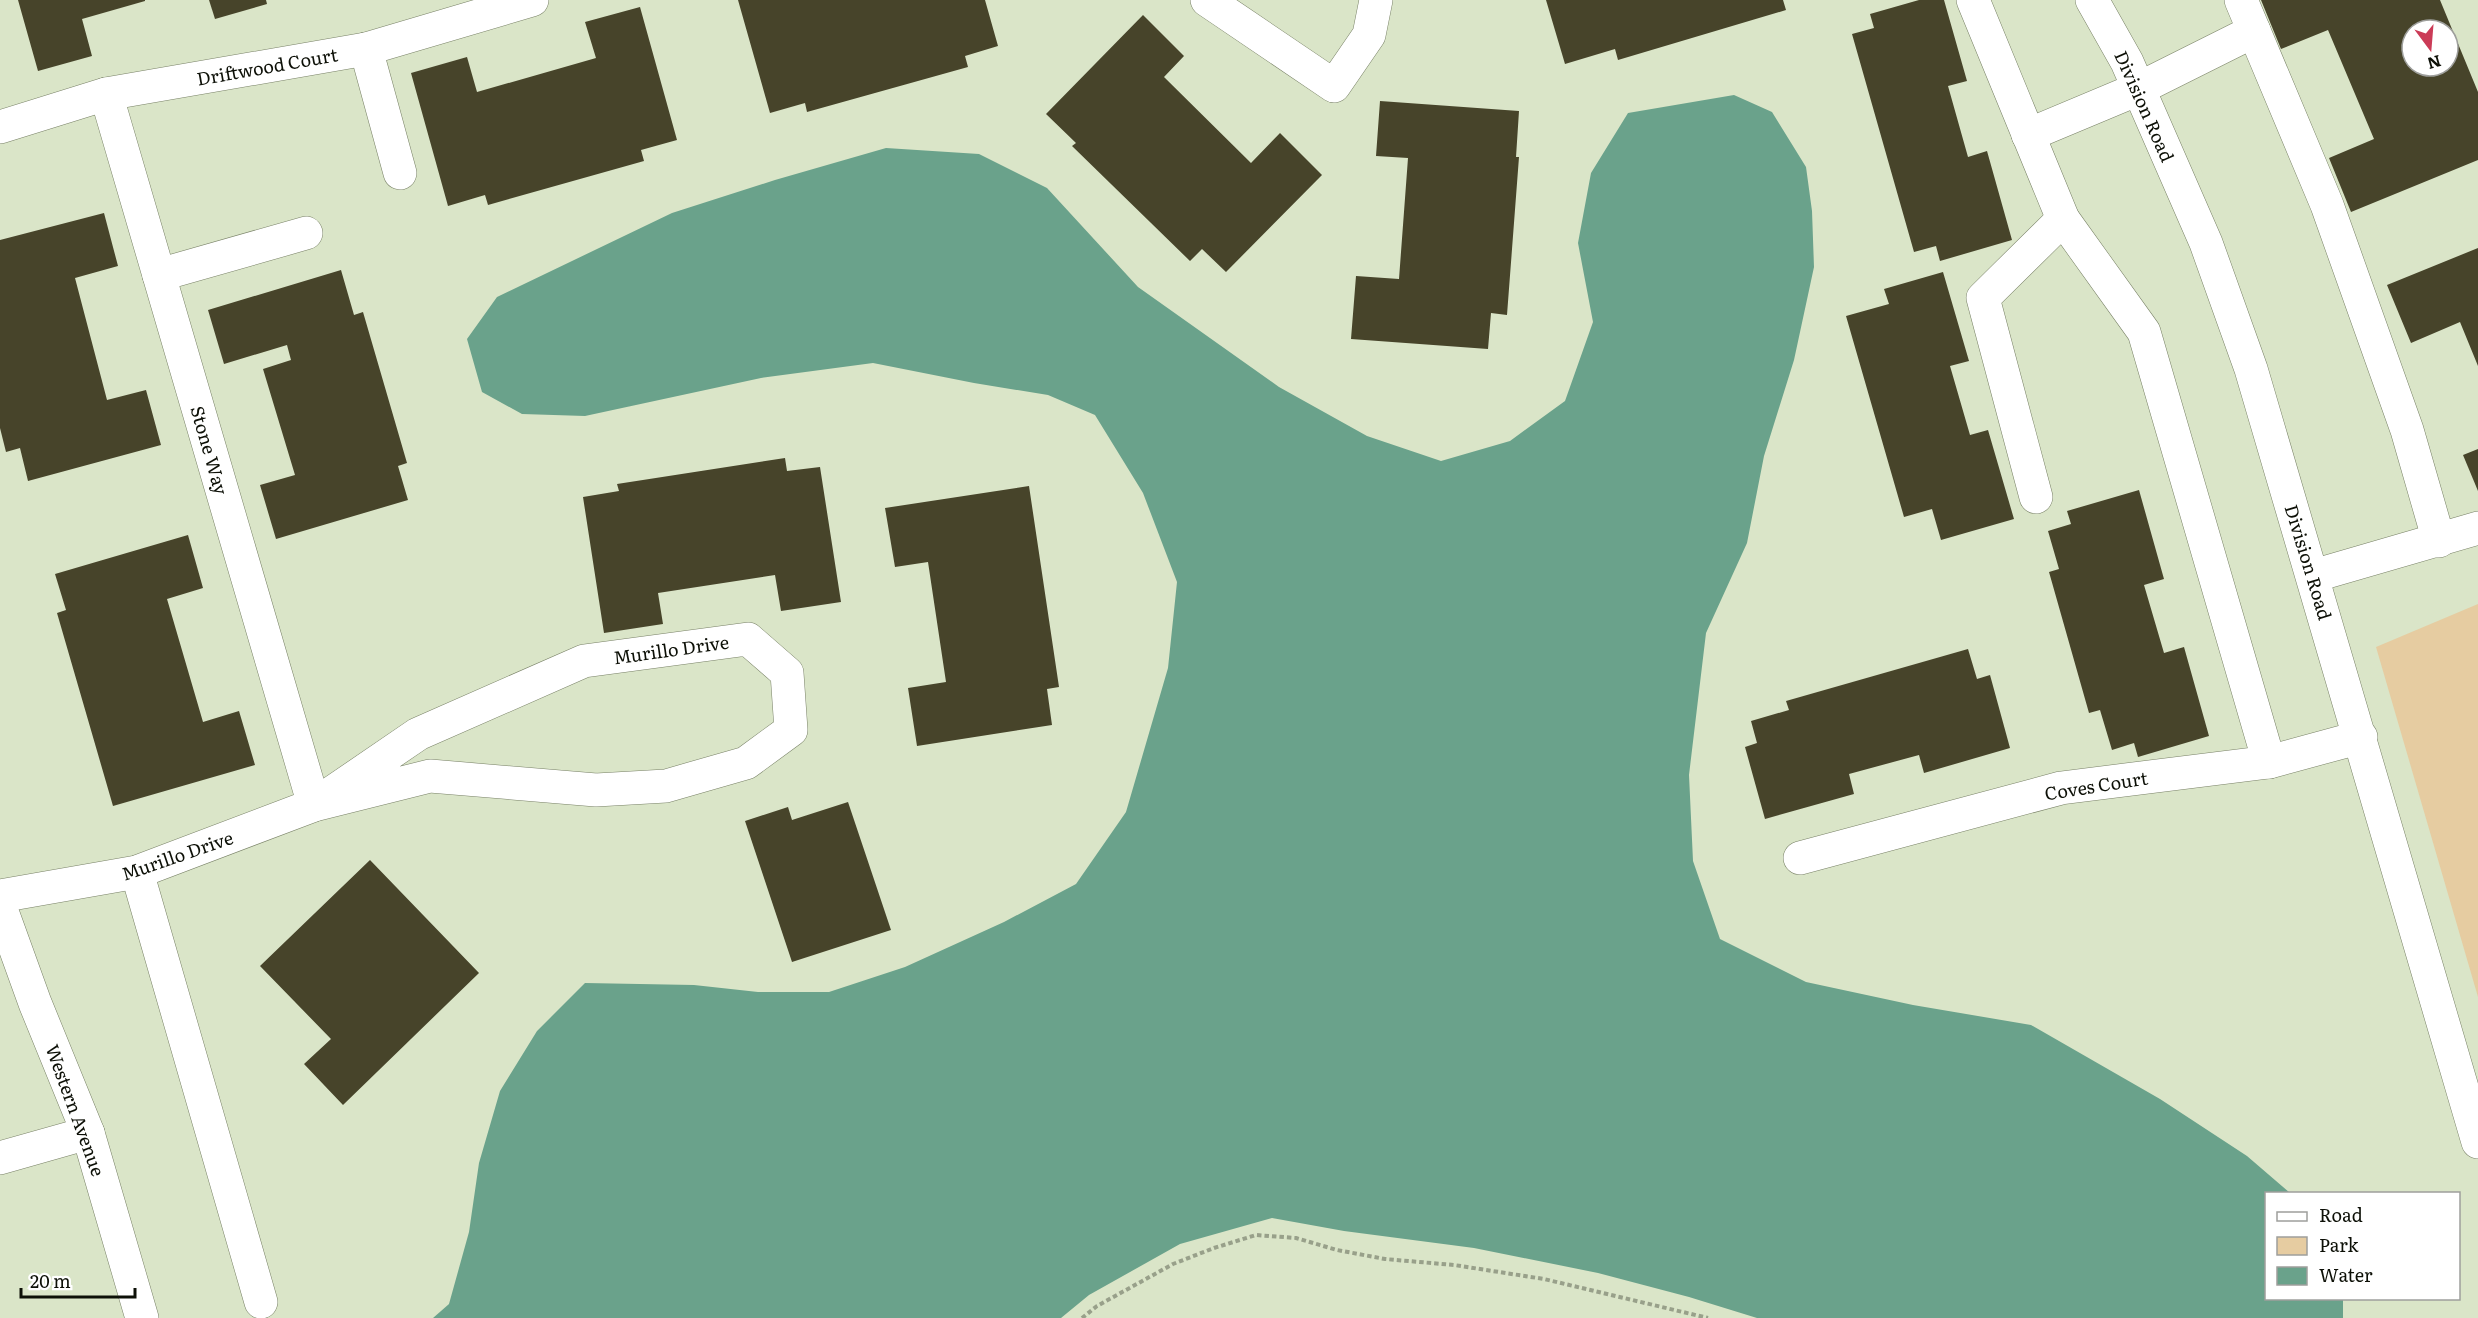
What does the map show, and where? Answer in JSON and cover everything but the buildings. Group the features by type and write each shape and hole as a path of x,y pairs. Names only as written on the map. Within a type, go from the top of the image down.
{"street":[{"name":"Driftwood Court","path":"0,128 106,94 366,49 532,0"},
{"path":"1207,0 1334,86 1369,35 1376,0"},
{"path":"1973,0 2063,219 2144,332 2269,762"},
{"name":"Division Road","path":"2092,0 2127,62 2206,243 2252,369 2478,1142"},
{"path":"2241,0 2327,205 2407,430 2439,541"},
{"path":"2028,135 2138,90 2254,31"},
{"path":"366,49 400,173"},
{"name":"Stone Way","path":"106,94 314,805"},
{"path":"2036,497 1983,298 2063,219"},
{"path":"159,275 306,233"},
{"path":"2313,576 2478,528"},
{"name":"Murillo Drive","path":"0,896 137,872 314,805 430,776 596,790 666,786 746,763 791,730 788,673 748,639 584,661 418,734 314,805"},
{"name":"Coves Court","path":"1800,858 2061,788 2269,762 2361,737"},
{"path":"137,872 261,1302"},
{"name":"Western Avenue","path":"0,906 35,1003 88,1133 142,1318"},
{"path":"0,1158 88,1133"}],"path":[{"path":"1082,1318 1097,1306 1173,1264 1256,1235 1296,1238 1337,1250 1385,1259 1454,1265 1544,1279 1708,1318"}],"green space":[{"path":"2478,604 2478,997 2376,647"}],"water":[{"path":"1734,95 1772,112 1806,167 1812,211 1814,267 1794,360 1764,456 1747,543 1706,633 1689,775 1693,861 1720,939 1806,982 1913,1005 2031,1025 2160,1099 2247,1156 2289,1192 2265,1192 2265,1300 2343,1300 2343,1318 1757,1318 1598,1273 1474,1248 1344,1231 1272,1218 1180,1244 1089,1295 1061,1318 433,1318 449,1304 469,1232 479,1163 500,1091 537,1031 585,983 694,985 758,992 829,992 905,967 1004,922 1076,884 1126,812 1168,668 1177,582 1143,493 1095,415 1048,395 873,363 761,378 585,416 522,414 482,392 467,339 497,297 672,213 775,180 886,148 979,154 1047,188 1138,287 1279,387 1367,436 1441,461 1510,441 1565,401 1593,322 1578,243 1591,173 1628,113"}]}
